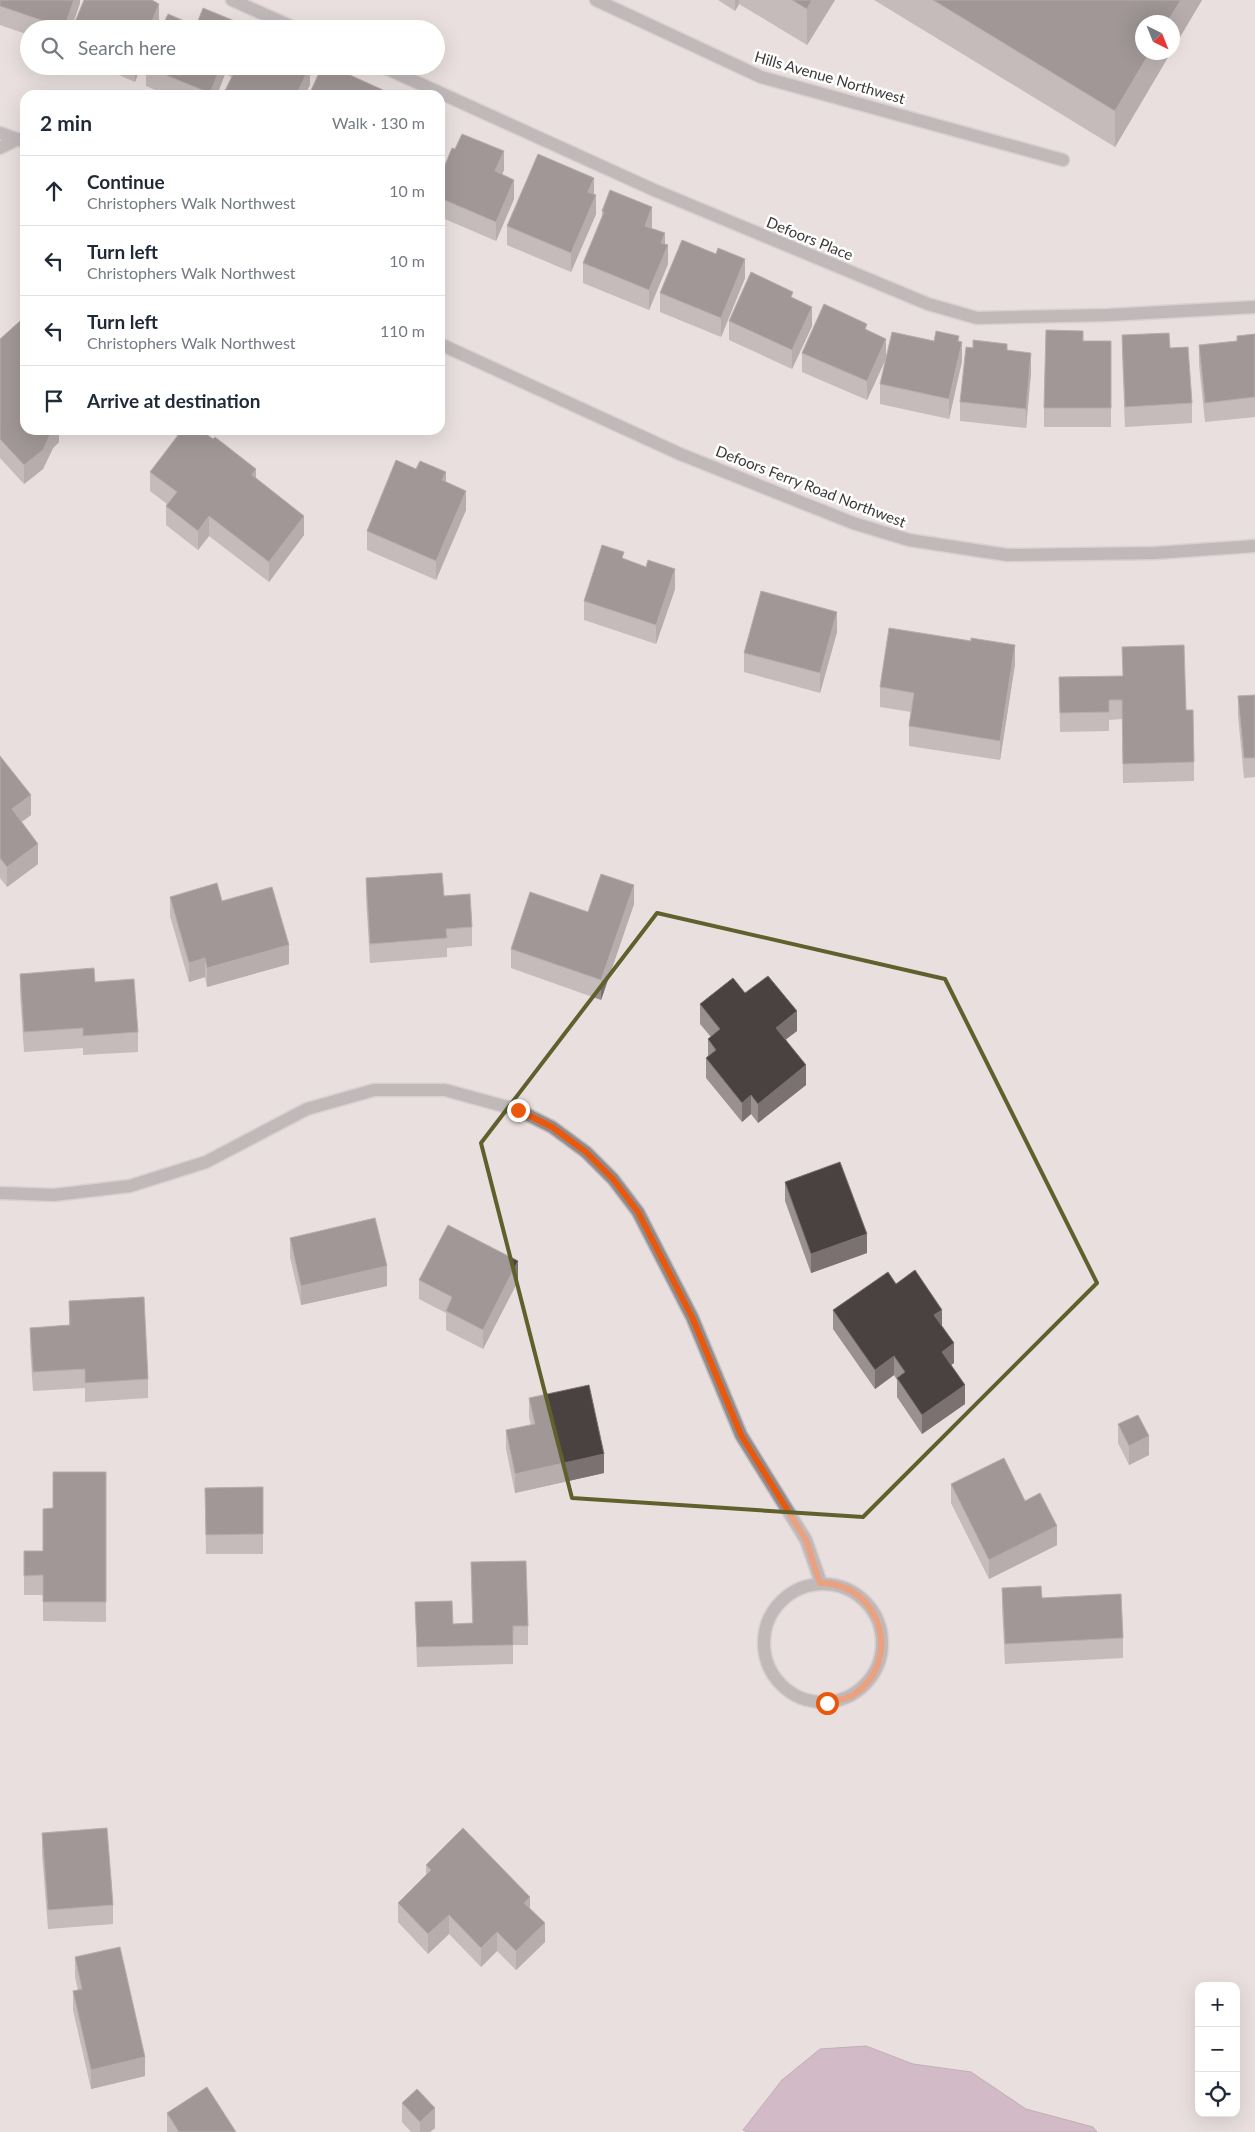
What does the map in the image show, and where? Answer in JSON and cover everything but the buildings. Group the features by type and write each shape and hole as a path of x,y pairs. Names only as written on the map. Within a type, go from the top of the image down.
{"street":[{"path":"232,0 277,20"},
{"name":"Hills Avenue Northwest","path":"596,0 761,77 1063,160"},
{"name":"Defoors Place","path":"401,75 434,90"},
{"name":"Defoors Place","path":"445,95 662,194 928,304 977,318 1108,315 1255,306"},
{"path":"0,133 20,140"},
{"path":"0,148 20,140"},
{"name":"Defoors Ferry Road Northwest","path":"445,346 680,454 853,523 909,540 1007,555 1154,553 1255,546"},
{"path":"0,1193 54,1195 130,1186 206,1162 307,1109 374,1090 445,1090 518,1110 552,1127 586,1152 613,1179 638,1212 692,1317 741,1435 806,1540 820,1583"},
{"path":"820,1583 835,1584 862,1598 875,1614 882,1637 881,1654 872,1677 850,1696 827,1703 804,1700 784,1689 767,1666 763,1644 766,1623 781,1601 801,1588 820,1583"}],"highlighted area":[{"path":"657,913 945,979 1097,1283 863,1517 572,1498 481,1143"}],"shaded area":[{"path":"866,2046 913,2064 971,2072 1026,2109 1093,2127 1097,2132 747,2132 743,2130 782,2080 820,2049"}],"route":[{"path":"518,1110 552,1127 586,1152 613,1179 638,1212 692,1317 741,1435 806,1540 820,1583 835,1584 849,1590 862,1598 875,1614 882,1637 881,1654 872,1677 850,1696 827,1703"}]}
